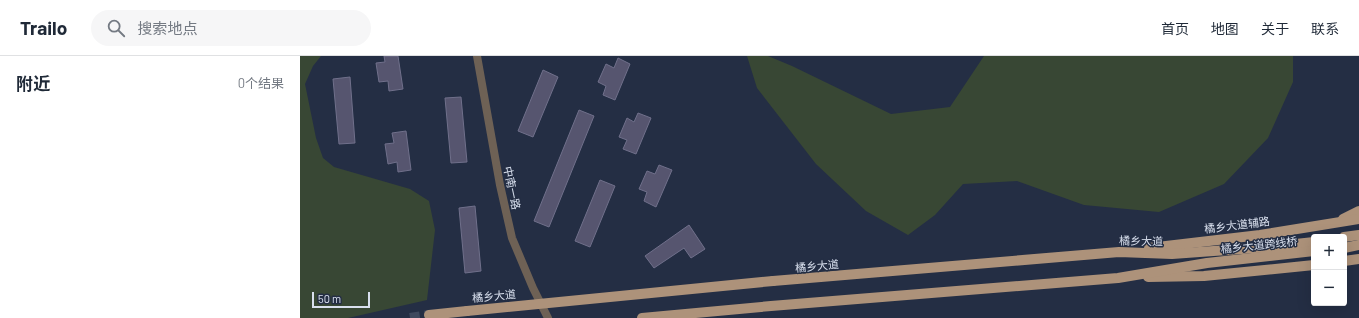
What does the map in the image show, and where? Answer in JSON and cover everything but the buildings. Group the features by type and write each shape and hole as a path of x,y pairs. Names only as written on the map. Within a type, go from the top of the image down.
{"main road":[{"path":"1334,223 1359,211"},
{"name":"橘乡大道辅路","path":"1119,252 1260,235 1359,219"},
{"path":"1347,237 1359,235"},
{"name":"橘乡大道跨线桥","path":"1207,251 1311,242"},
{"path":"1347,247 1359,245"},
{"name":"橘乡大道","path":"429,315 773,281 1119,252 1172,254 1207,251"},
{"name":"橘乡大道跨线桥","path":"1118,278 1207,263 1311,251"},
{"path":"1347,261 1359,259"},
{"path":"1347,262 1359,263"},
{"path":"642,318 1118,278 1204,276 1311,265"}],"street":[{"name":"中南一路","path":"477,56 500,185 512,238 533,288 548,318"}],"green space":[{"path":"300,56 321,56 313,66 305,84 316,138 323,158 334,167 410,189 429,201 435,230 427,300 348,318 300,318"},
{"path":"747,56 768,56 891,114 950,107 984,56 1293,56 1293,82 1268,138 1224,184 1159,212 1084,205 1017,181 963,184 935,215 908,235 866,211 816,164 757,88"}],"tunnel":[{"path":"410,318 429,315"}]}
